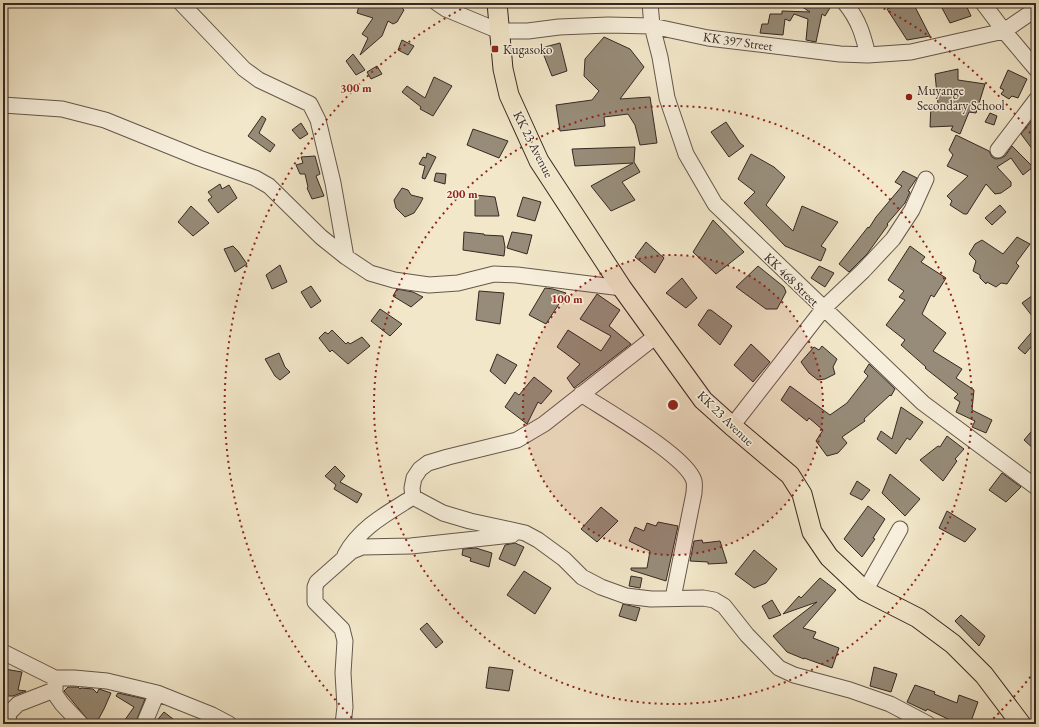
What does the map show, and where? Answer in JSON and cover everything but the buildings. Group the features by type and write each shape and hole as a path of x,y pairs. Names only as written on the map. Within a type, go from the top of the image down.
{"main road":[{"name":"KK 23 Avenue","path":"497,3 503,69 509,95 539,161 622,288 656,336 704,400 790,476 802,494 812,532 829,557 865,591 918,618 953,644 984,675 1021,724"}],"street":[{"path":"181,3 244,69 259,80 310,104 318,120 333,183 346,256"},
{"name":"KK 397 Street","path":"437,3 446,10 499,32 608,24 652,26 708,38 840,54 868,55 911,52 1004,31 1036,9"},
{"name":"KK 468 Street","path":"650,3 652,26 660,57 667,98 686,154 715,204 923,403 1036,487"},
{"path":"845,3 852,11 861,28 868,55"},
{"path":"983,3 1036,69"},
{"path":"998,150 1036,100"},
{"path":"3,105 62,109 105,120 199,158 255,178 269,186 320,237 370,273 394,280 429,285 458,283 494,274 517,275 622,288"},
{"path":"732,426 824,308 863,271 893,239 912,210 926,179"},
{"path":"414,497 412,488 414,478 420,469 428,463 517,440 544,424 656,336"},
{"path":"581,394 668,451 685,467 694,481 694,493 673,598"},
{"path":"414,497 450,515 525,533 564,558 582,577 601,587 626,596 651,599 703,598 714,600 724,606 747,635 779,668 794,675 850,690 890,704 928,724"},
{"path":"342,560 356,538 367,528 414,497"},
{"path":"865,591 900,529"},
{"path":"343,724 345,707 343,673 345,641 342,629 315,602 314,587 317,582 352,551 362,546 411,546 525,533"},
{"path":"3,652 54,684 62,704 81,724"},
{"path":"6,724 13,708 18,704 54,684 74,678 107,682 157,692 212,715 229,724"},
{"path":"144,724 157,692"}],"place":[{"name":"Kugasoko","path":"495,49"},
{"name":"Muyange Secondary School","path":"909,97"}]}
